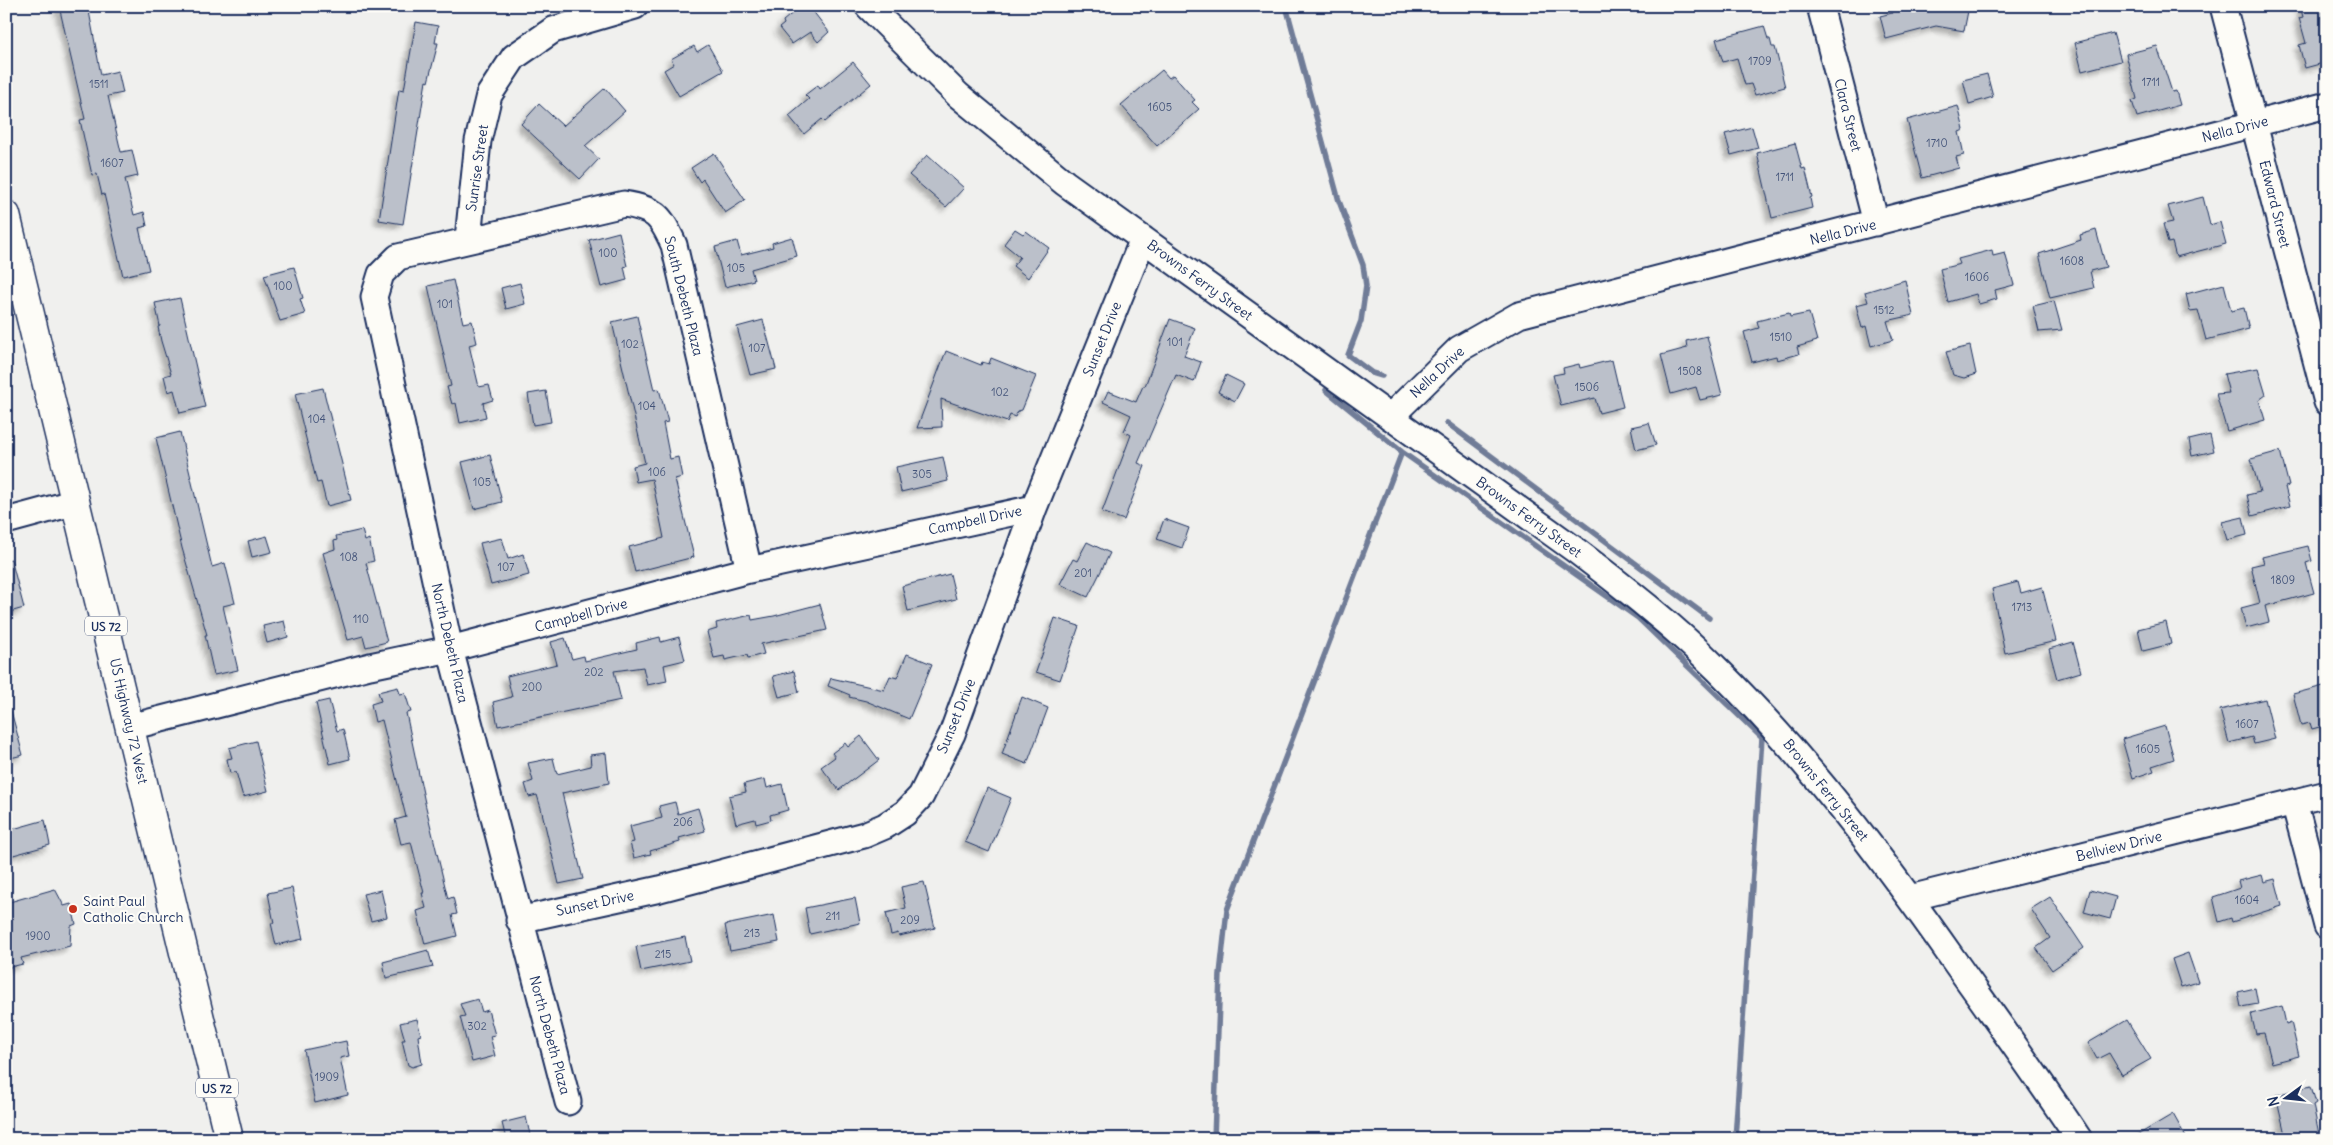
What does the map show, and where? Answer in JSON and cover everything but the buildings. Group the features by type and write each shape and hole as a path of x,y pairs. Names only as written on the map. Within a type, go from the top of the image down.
{"highway":[{"name":"US Highway 72 West","path":"6,215 229,1139"}],"street":[{"name":"Sunrise Street","path":"468,239 478,141 489,95 514,56 553,30 635,6"},
{"name":"Browns Ferry Street","path":"868,6 966,101 1065,184 1574,549 1648,606 1718,669 1782,736 1842,806 1910,898 2079,1139"},
{"name":"Clara Street","path":"1820,6 1876,223"},
{"name":"Edward Street","path":"2223,6 2327,402"},
{"name":"Nella Drive","path":"1390,417 1459,349 1519,315 2327,105"},
{"name":"South Debeth Plaza","path":"468,239 624,204 647,207 664,223 674,245 749,570"},
{"name":"North Debeth Plaza","path":"468,239 398,257 381,274 374,296 450,649 519,920 568,1102"},
{"name":"Sunset Drive","path":"519,920 660,889 864,836 885,826 905,813 921,796 952,734 1034,508 1142,239"},
{"path":"6,521 76,502"},
{"name":"Campbell Drive","path":"130,727 370,666 450,649 749,570 1034,508"},
{"name":"Bellview Drive","path":"1910,898 2327,794"},
{"path":"2294,802 2327,926"}],"waterway":[{"path":"1286,6 1339,201 1363,265 1366,286 1361,321 1348,355 1372,373 1382,376"},
{"path":"1214,1139 1220,974 1227,910 1402,452 1326,390"},
{"path":"1447,423 1709,618"},
{"path":"1402,452 1638,618 1762,738 1735,1139"}],"place":[{"name":"Saint Paul Catholic Church","path":"73,909"}]}
